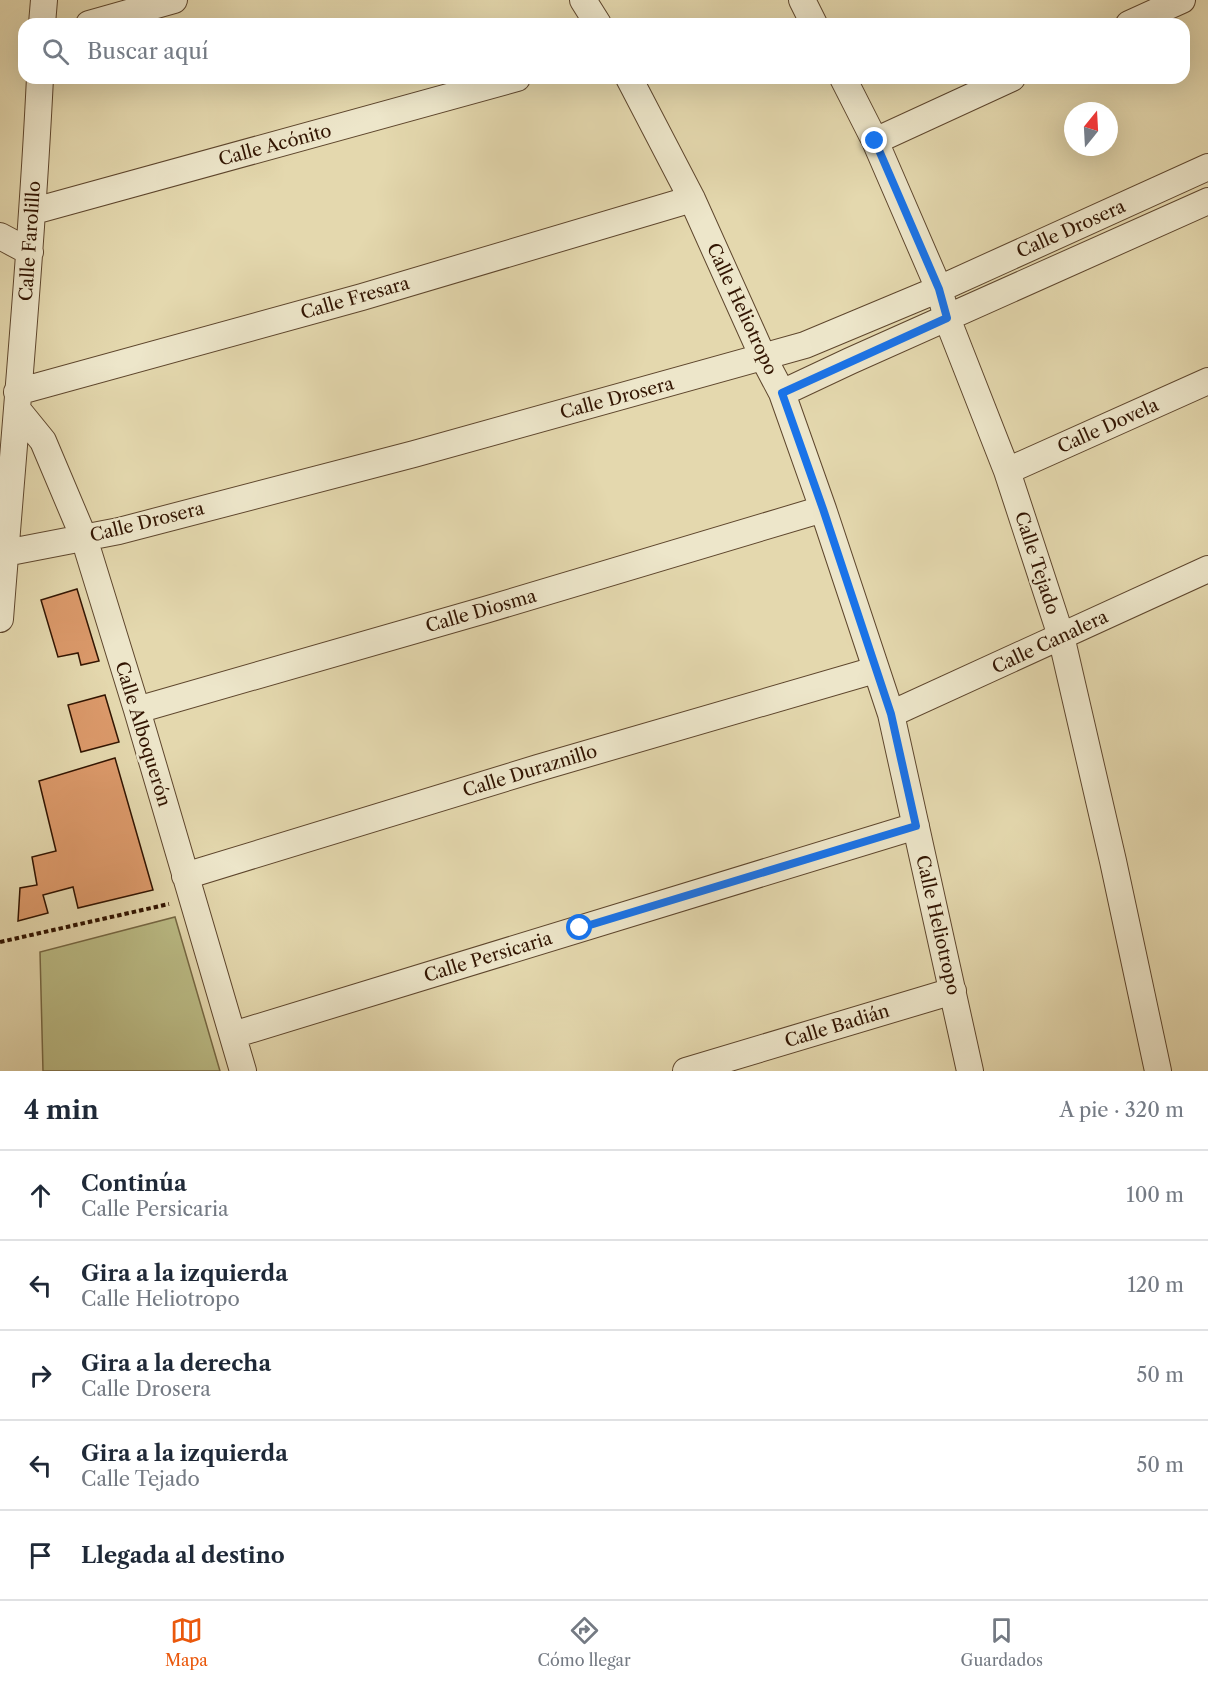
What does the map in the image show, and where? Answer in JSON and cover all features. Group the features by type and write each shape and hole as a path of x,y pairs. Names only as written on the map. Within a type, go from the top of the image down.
{"street":[{"path":"42,18 44,0"},
{"path":"110,18 174,0"},
{"path":"583,0 594,18"},
{"path":"802,0 811,18"},
{"path":"1142,18 1182,0"},
{"name":"Calle Farolillo","path":"0,619 3,553 34,211 40,84"},
{"name":"Calle Acónito","path":"34,211 495,84"},
{"name":"Calle Heliotropo","path":"632,84 692,199 763,357 782,393 823,509 891,714 969,1071"},
{"name":"Calle Tejado","path":"846,84 875,141 939,289 947,318 1007,471 1061,636 1158,1071"},
{"path":"875,141 999,84"},
{"name":"Calle Drosera","path":"3,553 84,538 402,457 805,345 939,289 1208,167"},
{"name":"Calle Fresara","path":"17,401 692,199"},
{"name":"Calle Drosera","path":"782,393 1208,201"},
{"path":"0,236 30,252"},
{"name":"Calle Dovela","path":"1007,471 1208,381"},
{"name":"Calle Alboquerón","path":"17,401 43,441 84,538 243,1071"},
{"name":"Calle Diosma","path":"137,710 485,610 823,509"},
{"name":"Calle Canalera","path":"891,714 1208,569"},
{"name":"Calle Duraznillo","path":"188,888 538,768 875,670"},
{"name":"Calle Persicaria","path":"233,1035 916,826"},
{"name":"Calle Badián","path":"686,1071 953,991"}],"path":[{"path":"0,942 188,888"}],"green space":[{"path":"175,917 220,1071 43,1071 40,952"}],"building":[{"path":"77,589 99,661 81,665 78,653 58,657 41,600"},
{"path":"105,695 119,742 81,752 68,705"},
{"path":"115,758 153,890 78,908 73,887 43,895 48,913 18,921 20,888 37,885 32,857 56,851 39,781"}],"route":[{"path":"580,928 916,826 891,714 782,393 947,318 939,289 875,141"}]}
